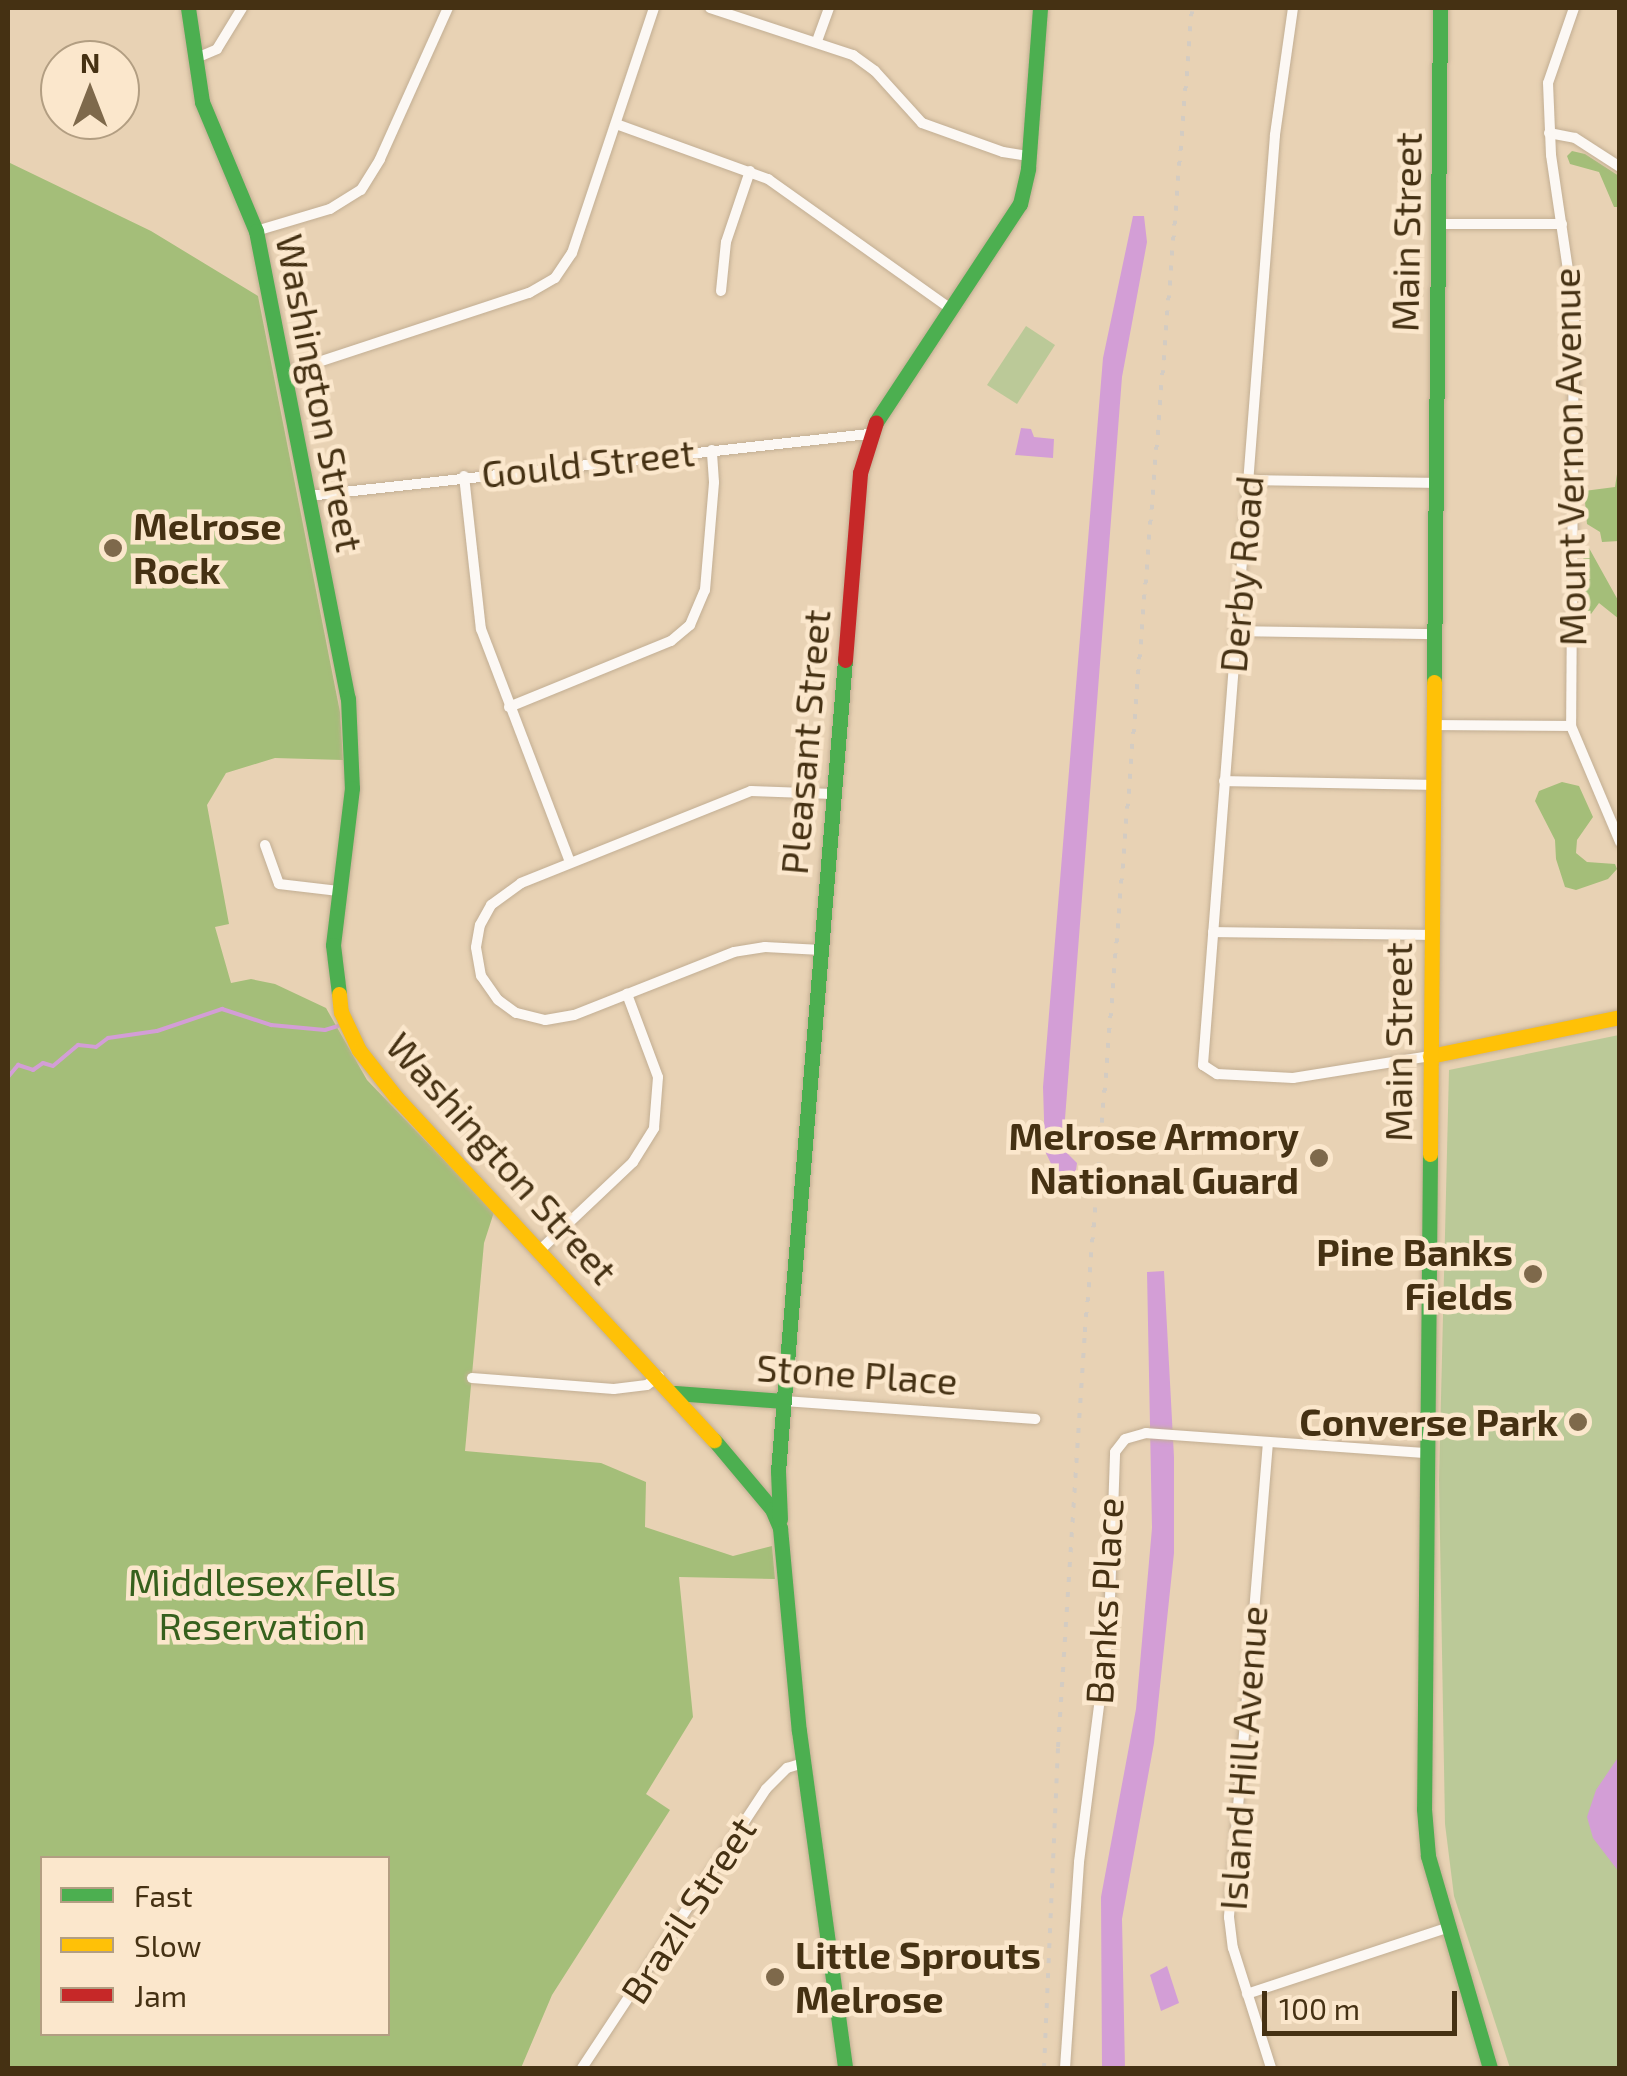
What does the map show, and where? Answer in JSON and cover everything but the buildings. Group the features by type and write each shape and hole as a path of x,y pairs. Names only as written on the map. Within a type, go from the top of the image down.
{"main road":[{"name":"Washington Street","path":"188,8 205,110 256,232 352,731 352,788 338,892 333,975 354,1042 396,1097 675,1393 756,1486 780,1528 803,1762 845,2068"},
{"name":"Pleasant Street","path":"780,1528 778,1471 858,489 869,434 884,403 1015,216 1026,187 1040,8"},
{"name":"Main Street","path":"1440,8 1425,1821 1428,1856 1490,2068"},
{"path":"1430,1056 1620,1017"},
{"name":"Stone Place","path":"675,1393 784,1401"}],"street":[{"path":"194,59 220,45 242,8"},
{"path":"256,232 330,210 361,190 380,159 448,8"},
{"path":"285,373 529,293 549,282 572,253 654,8"},
{"path":"710,8 817,41 866,62 924,124 1003,152 1029,156"},
{"path":"817,41 828,8"},
{"name":"Derby Road","path":"1294,8 1284,78 1248,480 1202,1060 1206,1070 1294,1078 1430,1056"},
{"name":"Mount Vernon Avenue","path":"1574,8 1548,82 1549,133 1574,311 1571,726 1620,842"},
{"path":"616,124 750,171 794,196 951,309"},
{"path":"1549,133 1575,138 1620,167"},
{"path":"721,291 726,242 750,171"},
{"path":"1439,224 1562,224"},
{"name":"Gould Street","path":"308,496 869,434"},
{"path":"510,707 671,641 690,626 705,590 714,482 712,450"},
{"path":"464,476 480,629 570,862"},
{"path":"1248,480 1436,483"},
{"path":"1235,631 1435,634"},
{"path":"1434,726 1571,726"},
{"path":"1224,782 1433,785"},
{"path":"820,950 765,946 734,952 567,1018 538,1020 504,1005 481,976 477,939 491,905 514,886 570,862 750,792 775,789 833,794"},
{"path":"265,845 273,877 279,884 338,892"},
{"path":"1213,932 1432,935"},
{"path":"540,1250 634,1162 654,1128 658,1077 627,994"},
{"path":"472,1378 614,1389 642,1386 660,1376"},
{"name":"Stone Place","path":"784,1401 1035,1419"},
{"name":"Banks Place","path":"1065,2068 1079,1862 1109,1627 1112,1461 1125,1439 1146,1433 1426,1453"},
{"name":"Island Hill Avenue","path":"1268,1442 1229,1918 1247,1994 1271,2068"},
{"name":"Brazil Street","path":"582,2068 766,1789 787,1768 803,1762"},
{"path":"1247,1994 1449,1928"}],"green space":[{"path":"1572,151 1585,154 1619,176 1619,207 1614,207 1599,172 1570,164 1567,156"},
{"name":"Middlesex Fells Reservation","path":"8,162 151,231 258,296 340,712 343,760 275,758 226,773 207,805 229,924 215,927 231,983 251,979 275,984 326,1008 367,1080 494,1212 484,1243 465,1451 601,1463 646,1482 645,1527 733,1556 772,1546 775,1579 679,1577 693,1717 646,1794 670,1810 552,1995 521,2068 8,2068"},
{"path":"1026,326 1055,345 1017,404 987,385"},
{"path":"1619,461 1619,541 1602,542 1600,532 1587,524 1584,491 1615,487"},
{"path":"1583,547 1589,548 1619,602 1619,619 1599,603 1591,614 1585,610"},
{"path":"1562,782 1579,786 1593,817 1577,840 1576,853 1587,862 1615,864 1617,869 1608,879 1576,890 1565,887 1555,840 1535,801 1539,791"},
{"path":"1619,1035 1619,2068 1510,2068 1454,1896 1445,1824 1439,1480 1449,1070"}],"shaded area":[{"path":"1133,216 1144,216 1147,242 1122,377 1065,1119 1066,1152 1077,1163 1073,1192 1055,1172 1045,1151 1043,1087 1103,358"},
{"path":"1021,428 1031,429 1034,437 1054,439 1053,458 1015,455"},
{"path":"1164,1271 1174,1457 1174,1553 1154,1743 1122,1919 1125,2068 1102,2068 1101,1897 1136,1709 1152,1528 1147,1272"},
{"path":"1619,1756 1619,1872 1593,1838 1587,1817 1596,1790"},
{"path":"1167,1966 1179,2003 1161,2011 1150,1975"}],"waterway":[{"path":"8,1077 18,1065 33,1070 43,1063 53,1066 78,1045 96,1047 108,1038 157,1031 222,1009 271,1025 325,1030 338,1026"}],"railway":[{"path":"1044,2068 1058,1747 1085,1332 1192,8"}],"traffic: fast":[{"path":"188,8 202,102 256,231 348,698 352,788 333,945 339,994"},
{"path":"876,422 1020,204 1028,168 1040,8"},
{"path":"1434,682 1440,8"},
{"path":"780,1519 778,1471 845,660"},
{"path":"1430,1154 1424,1809 1428,1856 1490,2068"},
{"path":"675,1393 784,1401"},
{"path":"714,1440 772,1509 780,1528 799,1731 845,2068"}],"traffic: slow":[{"path":"1430,1154 1434,682"},
{"path":"339,994 341,1012 359,1050 396,1097 714,1440"},
{"path":"1430,1056 1620,1017"}],"traffic: jam":[{"path":"845,660 860,473 876,422"}],"place":[{"name":"Melrose Rock","path":"113,548"},
{"name":"Melrose Armory National Guard","path":"1319,1158"},
{"name":"Pine Banks Fields","path":"1533,1274"},
{"name":"Converse Park","path":"1578,1422"},
{"name":"Little Sprouts Melrose","path":"775,1977"}]}
